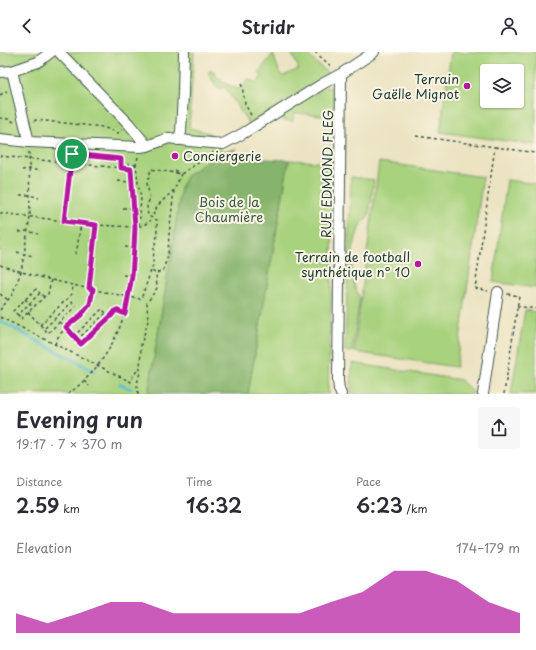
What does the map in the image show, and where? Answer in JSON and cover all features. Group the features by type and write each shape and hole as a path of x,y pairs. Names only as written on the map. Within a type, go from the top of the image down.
{"street":[{"path":"0,72 12,71 38,62 50,52"},
{"path":"59,52 130,124 147,146"},
{"path":"178,140 181,132 184,52"},
{"path":"0,139 29,142 140,147 169,138 223,144 259,124 374,52"},
{"path":"12,71 29,142"},
{"name":"RUE EDMOND FLEG","path":"341,74 338,381 341,394"},
{"path":"483,394 498,292"}],"path":[{"path":"314,52 341,74"},
{"path":"240,84 242,86 245,104 254,121 259,124"},
{"path":"0,118 8,119 25,126 36,120 103,127 118,132 130,124"},
{"path":"416,136 536,153"},
{"path":"0,310 12,295 21,272 30,217 29,142"},
{"path":"156,274 163,270 168,254 174,190 181,174 212,154 218,144"},
{"path":"495,147 475,288 519,296 504,394"},
{"path":"65,153 121,159 121,168"},
{"path":"64,221 72,154"},
{"path":"0,156 131,169 135,227 132,276 125,314 106,356 80,386 68,394"},
{"path":"122,164 136,166 141,197 139,227"},
{"path":"22,170 30,169 40,171"},
{"path":"0,265 51,280 141,299 151,270 157,236 157,220 148,216 147,206 150,198 147,184 150,169 181,174"},
{"path":"118,181 132,182"},
{"path":"153,215 158,205 174,190"},
{"path":"20,195 39,198"},
{"path":"123,208 134,208"},
{"path":"0,213 96,225 135,227 139,227 151,220"},
{"path":"75,254 81,223"},
{"path":"89,288 96,225"},
{"path":"19,232 28,231 38,234"},
{"path":"124,247 134,248"},
{"path":"17,252 33,256"},
{"path":"138,394 137,384 140,372 141,345 148,321 147,303 157,288 156,274 151,270"},
{"path":"123,274 132,276"},
{"path":"44,297 36,289 13,311 21,319 48,294 51,280"},
{"path":"40,325 72,294 73,285"},
{"path":"55,344 66,327 81,315 90,304 93,289"},
{"path":"18,315 40,293"},
{"path":"0,294 8,300"},
{"path":"28,312 48,333 76,306 68,298"},
{"path":"25,299 33,307"},
{"path":"44,329 72,302"},
{"path":"517,306 536,309"},
{"path":"74,336 102,309 110,317"},
{"path":"59,322 66,327 81,344 116,310 125,314"},
{"path":"61,312 65,316"},
{"path":"52,313 56,318"},
{"path":"77,340 106,313"},
{"path":"0,317 130,382 140,367"},
{"path":"93,318 97,322"},
{"path":"92,326 95,331"},
{"path":"84,381 89,386"}],"green space":[{"path":"0,52 194,52 189,128 209,133 218,144 222,152 187,175 181,187 148,394 0,394"},
{"path":"291,52 304,52 329,74 249,124 225,87 218,89 209,75 209,71 214,71 214,74 223,81 239,89 248,79 257,83 262,76 259,72 273,54 280,74 283,76 299,69"},
{"name":"Terrain Gaëlle Mignot","path":"451,52 536,52 536,145 440,132"},
{"path":"325,87 332,88 335,93 335,116 294,113 293,121 283,120 280,115"},
{"name":"Bois de la Chaumière","path":"236,149 236,158 289,160 248,394 148,394 181,187 187,175 222,152"},
{"path":"289,160 333,163 332,269 328,390 330,394 248,394"},
{"name":"Terrain de football synthétique n° 10","path":"379,162 483,177 456,367 354,352"},
{"path":"351,177 374,180 369,215 361,224 353,251 353,280 360,297 352,352 345,351"},
{"path":"507,180 536,184 536,288 493,282"},
{"path":"525,310 536,312 536,394 511,394"},
{"path":"352,363 461,380 475,394 353,394 351,393"}],"waterway":[{"path":"0,321 94,371"},
{"path":"120,384 131,389"}],"place":[{"name":"Terrain Gaëlle Mignot","path":"467,86"},
{"name":"Conciergerie","path":"175,156"},
{"name":"Terrain de football synthétique n° 10","path":"418,264"}],"route":[{"path":"72,154 121,159 121,168 131,169 135,227 132,276 125,314 116,310 81,344 66,327 81,315 90,304 93,289 89,288 96,225 64,221 72,154"}]}
